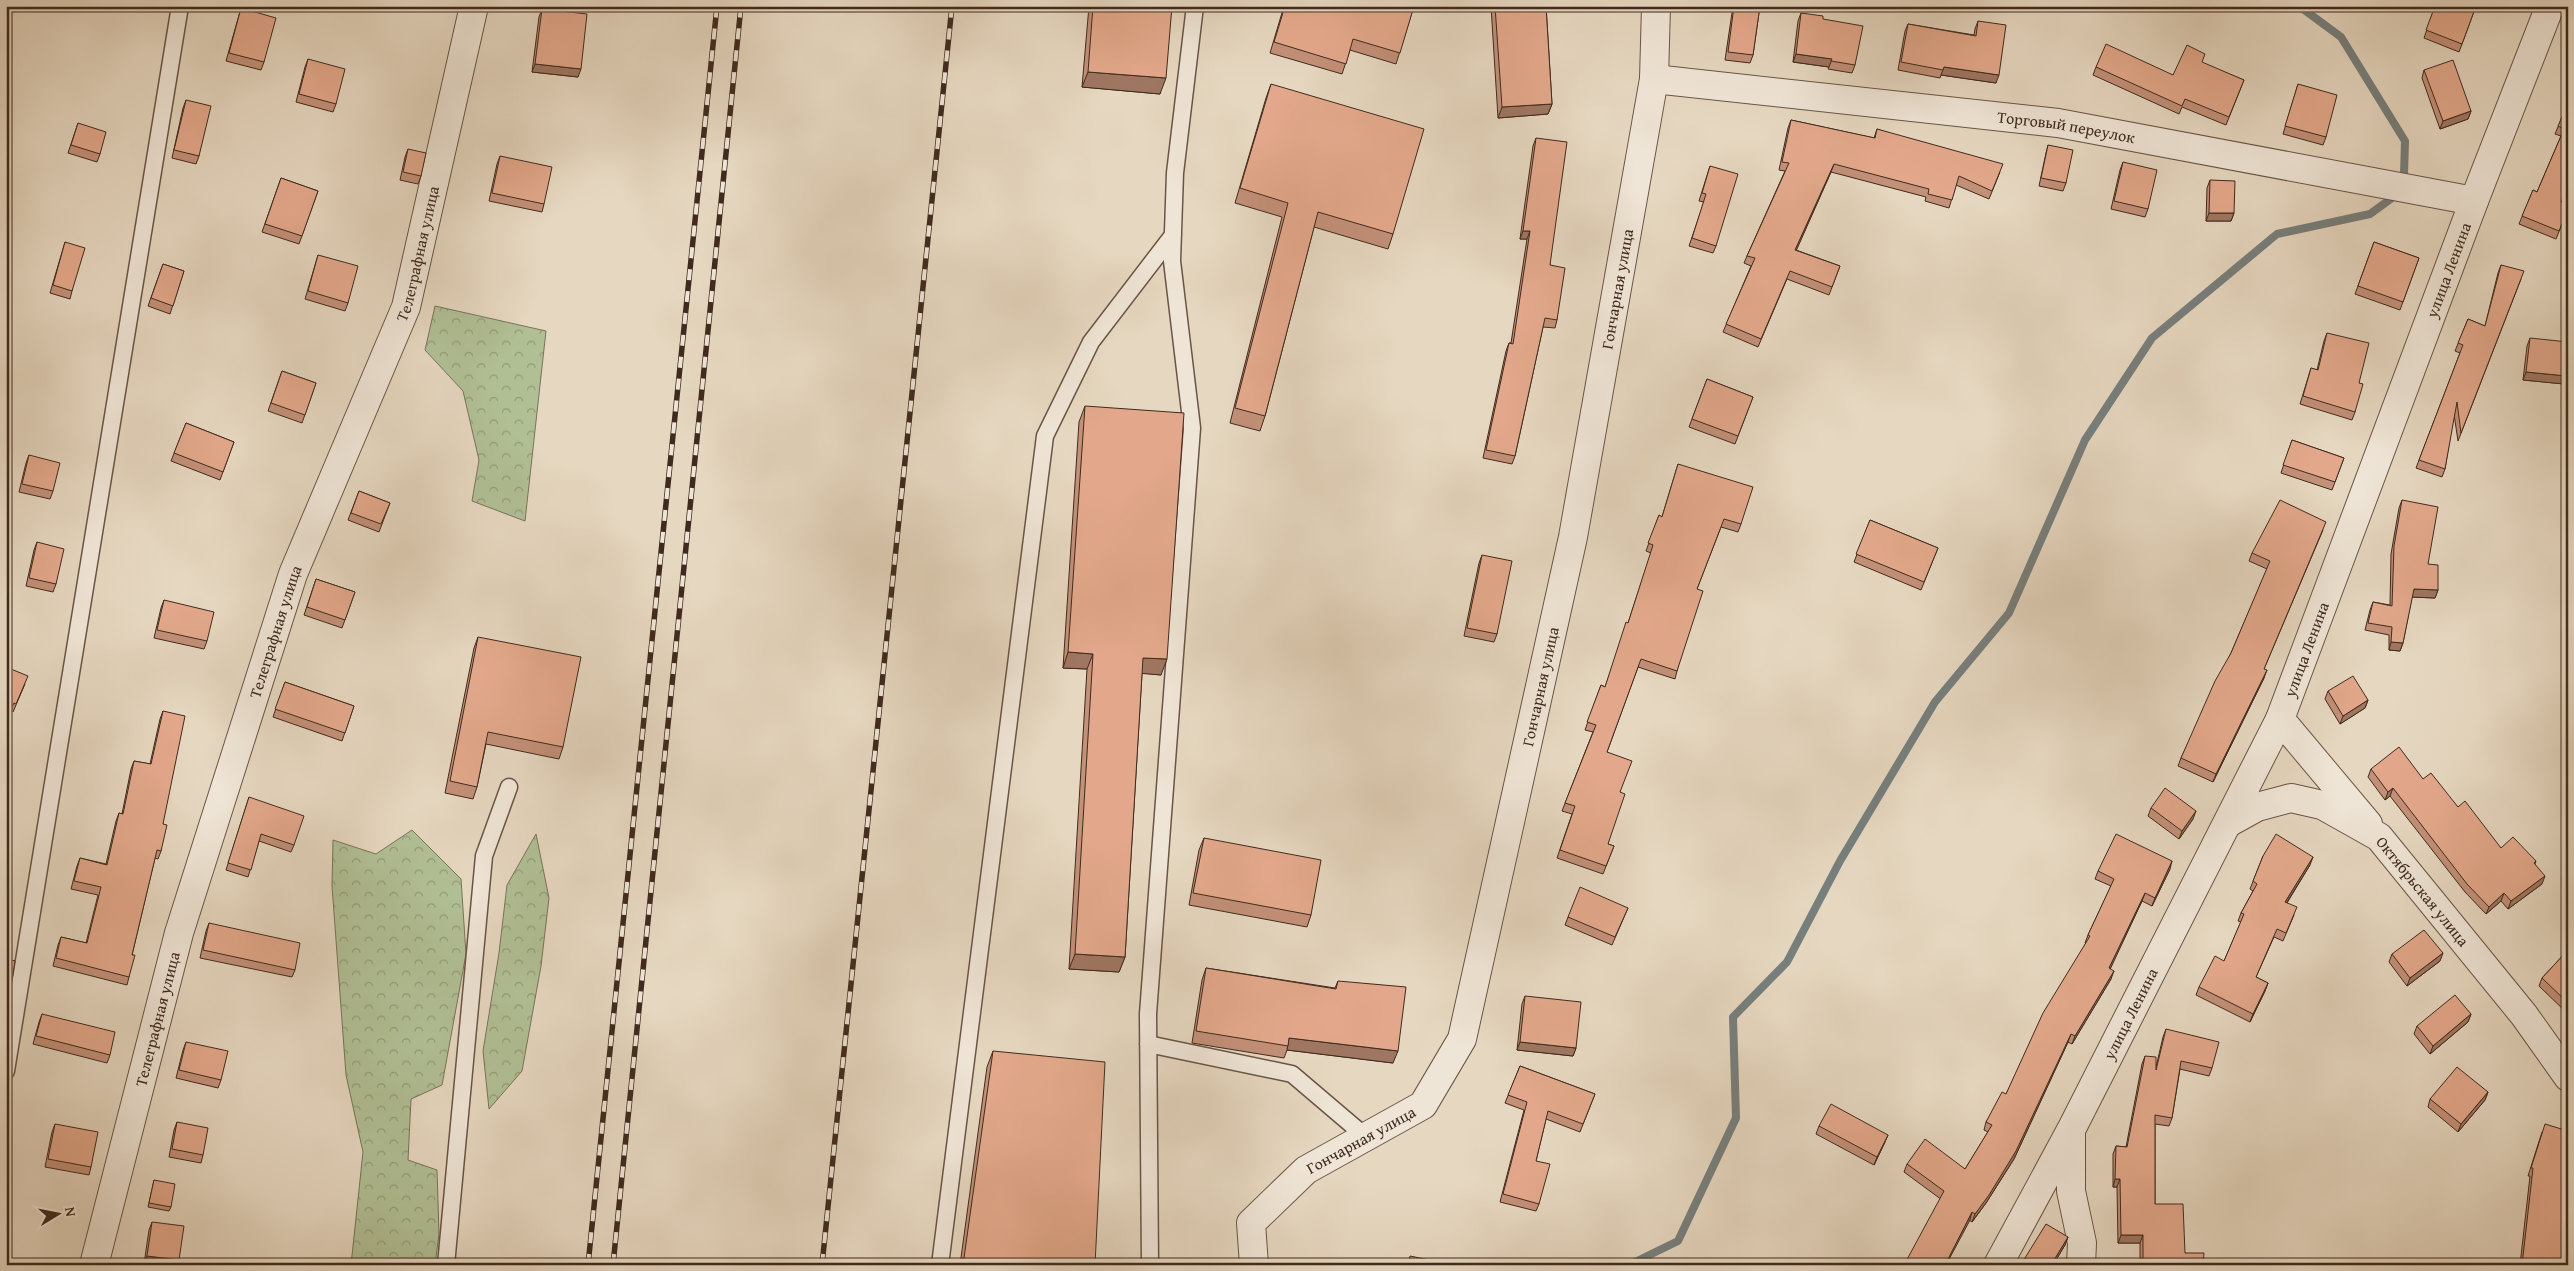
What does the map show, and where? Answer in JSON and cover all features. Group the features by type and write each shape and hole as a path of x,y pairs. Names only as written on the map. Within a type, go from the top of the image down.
{"street":[{"name":"Телеграфная улица","path":"94,1265 179,933 293,574 406,307 474,6"},
{"name":"Гончарная улица","path":"1254,1265 1251,1223 1306,1170 1423,1105 1462,1039 1573,537 1654,79 1656,6"},
{"name":"улица Ленина","path":"1998,1265 2071,1130 2280,719 2474,201 2550,6"},
{"name":"Торговый переулок","path":"1654,79 2058,123 2474,201"},
{"path":"2280,719 2379,837"},
{"name":"Октябрьская улица","path":"2228,823 2257,807 2291,798 2322,805 2379,837 2524,1015 2568,1077"},
{"path":"2071,1130 2071,1191 2082,1243 2081,1265"}],"lane":[{"path":"6,1071 180,6"},
{"path":"1150,1265 1148,1014 1192,428 1172,261 1175,173 1195,6"},
{"path":"940,1265 1045,436 1092,342 1173,236"},
{"path":"446,1265 484,856 509,787"},
{"path":"1148,1044 1292,1074 1366,1137"}],"green space":[{"path":"435,306 546,331 525,521 472,501 479,460 463,391 425,350"},
{"path":"412,830 461,879 466,954 442,1085 411,1099 408,1160 437,1170 439,1234 435,1265 351,1265 363,1152 346,1075 332,886 333,840 376,854"},
{"path":"536,834 549,898 541,966 522,1071 489,1109 483,1051 499,953 507,885"}],"building":[{"path":"1093,6 1172,6 1166,78 1088,72"},
{"path":"1285,6 1414,6 1400,53 1353,39 1346,64 1274,42"},
{"path":"1495,6 1546,6 1552,104 1502,107"},
{"path":"1734,6 1760,6 1753,55 1728,52"},
{"path":"2435,6 2476,6 2462,44 2426,30"},
{"path":"241,8 276,18 264,62 229,53"},
{"path":"542,9 587,14 581,69 535,64"},
{"path":"1801,13 1823,16 1823,19 1863,26 1855,65 1831,61 1832,59 1796,54"},
{"path":"1978,21 2006,25 1999,75 1944,67 1943,70 1901,62 1908,24 1976,36"},
{"path":"2106,44 2173,75 2187,45 2205,54 2202,62 2244,80 2229,117 2185,99 2182,106 2096,67"},
{"path":"308,59 345,69 336,104 299,94"},
{"path":"2453,60 2471,111 2443,121 2424,70"},
{"path":"1271,84 1424,129 1393,234 1318,212 1265,416 1235,408 1288,203 1240,188"},
{"path":"2298,84 2337,95 2326,137 2285,126"},
{"path":"186,100 211,106 199,156 174,150"},
{"path":"2568,103 2568,187 2561,202 2568,205 2568,209 2559,231 2522,216 2533,190 2537,192 2564,129 2558,126"},
{"path":"1791,120 1875,138 1877,129 2003,164 1992,191 1959,176 1952,200 1928,194 1929,189 1834,164 1795,250 1840,266 1832,287 1790,271 1761,339 1726,324 1755,258 1747,256 1789,163 1782,162"},
{"path":"78,123 106,132 100,154 71,145"},
{"path":"1536,138 1567,142 1550,265 1565,268 1557,320 1545,318 1515,456 1486,450 1509,343 1513,344 1530,231 1523,231"},
{"path":"2048,145 2073,150 2066,183 2041,178"},
{"path":"408,149 426,153 421,176 403,172"},
{"path":"500,156 552,167 544,204 492,193"},
{"path":"2123,162 2157,170 2148,209 2114,201"},
{"path":"1710,166 1738,174 1716,246 1692,238 1706,194 1702,193"},
{"path":"281,178 318,191 302,236 265,224"},
{"path":"2210,180 2235,181 2234,213 2209,213"},
{"path":"65,242 85,248 72,291 53,285"},
{"path":"2374,242 2419,258 2403,302 2358,286"},
{"path":"318,255 358,266 348,303 308,291"},
{"path":"163,264 184,271 173,306 151,298"},
{"path":"2501,265 2524,271 2461,433 2457,402 2445,469 2419,460 2463,345 2458,343 2468,319 2485,326"},
{"path":"2327,333 2369,343 2359,383 2363,384 2355,412 2303,396 2311,368 2318,370"},
{"path":"2530,338 2568,342 2567,376 2526,372"},
{"path":"282,371 316,383 305,415 271,403"},
{"path":"1707,379 1753,397 1738,436 1692,419"},
{"path":"1085,406 1184,413 1167,659 1143,658 1125,957 1075,954 1093,654 1068,652"},
{"path":"186,423 234,442 223,472 174,453"},
{"path":"2292,440 2344,458 2335,482 2283,465"},
{"path":"29,455 60,463 53,491 22,484"},
{"path":"1678,464 1753,487 1741,524 1724,519 1697,589 1703,591 1677,671 1641,659 1607,752 1632,761 1620,792 1625,794 1608,844 1614,846 1606,866 1560,850 1575,806 1565,803 1596,725 1587,722 1601,685 1605,687 1626,622 1628,623 1653,545 1648,543 1659,515 1662,517"},
{"path":"359,491 390,503 381,524 351,513"},
{"path":"2280,500 2326,522 2264,669 2267,670 2216,774 2181,758 2215,681 2231,653 2270,561 2252,553"},
{"path":"2402,500 2438,507 2428,564 2438,565 2438,590 2414,589 2403,643 2391,642 2392,627 2368,623 2373,602 2392,606 2394,546"},
{"path":"1870,520 1938,548 1924,582 1856,554"},
{"path":"37,542 64,549 56,584 29,578"},
{"path":"1482,555 1512,561 1497,634 1467,628"},
{"path":"316,579 355,592 345,620 307,607"},
{"path":"164,600 214,612 207,641 157,630"},
{"path":"478,637 581,657 563,747 488,732 477,787 450,781"},
{"path":"6,667 28,676 16,704 14,703 6,718"},
{"path":"2353,676 2368,700 2343,716 2328,691"},
{"path":"285,682 354,706 345,733 275,709"},
{"path":"163,711 185,716 163,824 167,825 161,851 157,850 132,955 135,955 129,977 56,958 61,937 87,943 101,887 74,881 80,858 107,865 119,813 123,814 134,761 151,764"},
{"path":"2399,747 2423,779 2431,773 2458,807 2465,801 2501,848 2513,837 2536,861 2534,863 2545,876 2511,901 2504,893 2489,907 2467,884 2393,788 2388,792 2371,769"},
{"path":"2165,788 2196,811 2182,831 2151,808"},
{"path":"249,797 304,816 294,845 261,834 251,870 228,863"},
{"path":"2116,834 2172,861 2155,898 2145,893 2109,968 2114,971 2075,1036 2071,1034 2016,1151 1989,1195 1975,1214 1972,1212 1945,1265 1904,1265 1944,1191 1907,1164 1925,1139 1965,1169 1992,1125 1986,1122 2002,1092 2006,1094 2043,1013 2090,936 2088,935 2114,879 2098,871"},
{"path":"2276,834 2313,857 2285,902 2297,907 2286,933 2277,929 2256,977 2268,983 2253,1014 2199,987 2215,956 2224,961 2244,914 2241,913 2257,884 2253,881 2263,856"},
{"path":"1204,838 1321,860 1311,915 1193,893"},
{"path":"1580,887 1628,908 1615,937 1568,917"},
{"path":"209,923 300,943 295,970 203,950"},
{"path":"2424,930 2443,953 2410,978 2392,954"},
{"path":"2568,950 2568,1003 2542,978"},
{"path":"6,958 15,961 12,980 6,979"},
{"path":"1206,968 1336,989 1338,981 1406,987 1398,1051 1289,1038 1288,1046 1196,1031"},
{"path":"2455,995 2471,1014 2433,1046 2417,1026"},
{"path":"1525,996 1581,1002 1576,1048 1520,1042"},
{"path":"42,1014 115,1032 110,1055 36,1036"},
{"path":"2166,1029 2219,1042 2212,1068 2181,1061 2172,1118 2155,1115 2155,1204 2183,1204 2185,1253 2204,1253 2203,1265 2143,1265 2143,1235 2121,1235 2120,1179 2115,1179 2116,1146 2127,1147 2145,1056 2156,1057 2156,1070"},
{"path":"186,1042 228,1051 221,1080 179,1070"},
{"path":"993,1051 1105,1062 1095,1265 963,1265"},
{"path":"1520,1066 1595,1094 1583,1124 1548,1111 1536,1161 1550,1164 1539,1204 1503,1194 1527,1102 1508,1095"},
{"path":"2457,1067 2488,1092 2461,1124 2430,1099"},
{"path":"1831,1104 1888,1135 1877,1157 1819,1126"},
{"path":"177,1122 208,1128 203,1155 172,1149"},
{"path":"55,1124 98,1132 91,1167 48,1159"},
{"path":"2545,1124 2568,1131 2568,1182 2563,1197 2568,1198 2565,1265 2522,1265 2533,1168 2531,1168"},
{"path":"154,1180 175,1184 171,1207 149,1203"},
{"path":"152,1222 184,1226 179,1260 147,1256"},
{"path":"2046,1224 2068,1237 2051,1265 2035,1265 2025,1258"},
{"path":"1410,1256 1439,1262 1439,1265 1408,1265"}],"waterway":[{"path":"2299,6 2341,37 2405,141 2404,175"},
{"path":"1629,1265 1678,1241 1736,1118 1733,1017 1787,962 1840,861 1935,702 2009,613 2085,440 2152,338 2277,234 2370,214 2392,198"}],"railway":[{"path":"588,1265 717,6"},
{"path":"613,1265 741,6"},
{"path":"822,1265 952,6"}]}
